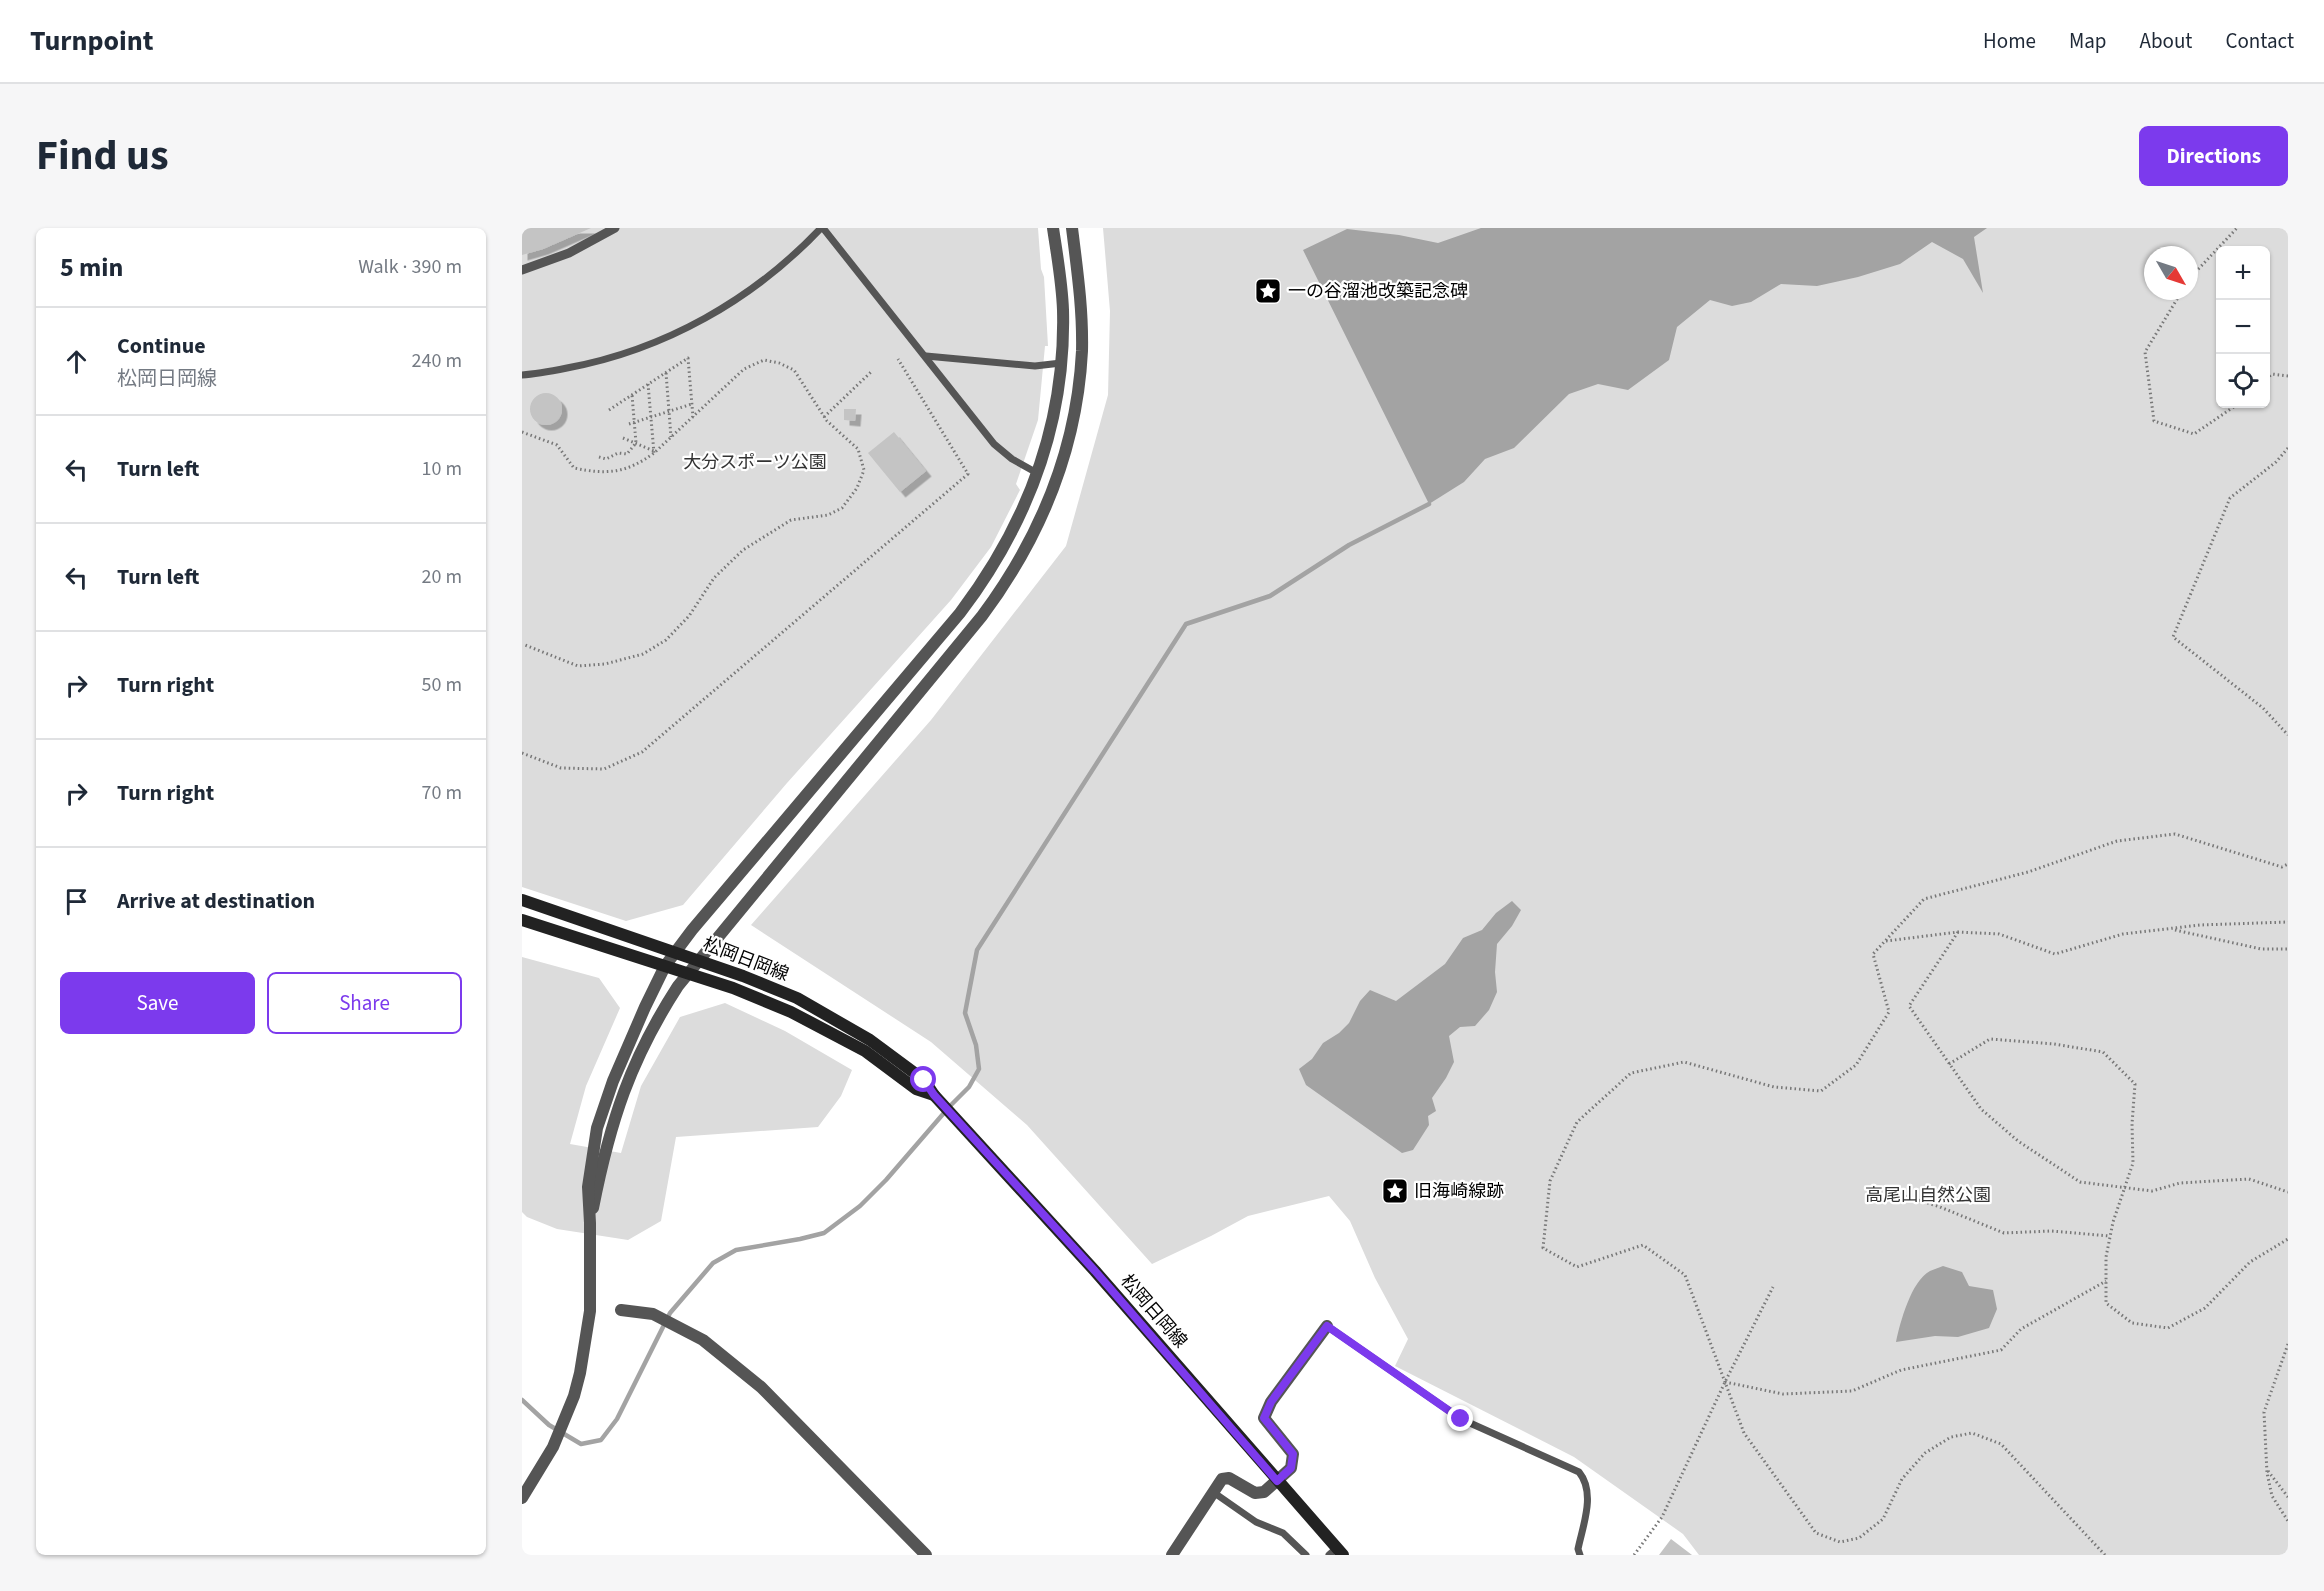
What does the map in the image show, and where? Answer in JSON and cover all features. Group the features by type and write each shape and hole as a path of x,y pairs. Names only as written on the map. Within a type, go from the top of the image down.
{"main road":[{"name":"松岡日岡線","path":"522,900 675,952 797,998 870,1040 924,1080 934,1095 1095,1271 1277,1481 1336,1553"},
{"name":"松岡日岡線","path":"522,920 733,988 824,1029 865,1051 916,1089 934,1095"}],"street":[{"path":"522,270 569,253 615,228"},
{"path":"600,1147 613,1081 665,966 976,591 1010,538 1037,473 1052,423 1061,363 1062,296 1053,228"},
{"path":"522,1498 553,1447 574,1396 590,1311 588,1187 600,1147 621,1095 658,1018 697,960 976,623 1006,582 1030,541 1050,498 1071,430 1082,350 1081,296 1072,228"},
{"path":"621,1310 653,1314 703,1340 761,1387 926,1555"},
{"path":"1172,1555 1222,1479 1229,1479 1255,1493 1264,1492 1291,1468 1293,1454 1264,1418 1271,1402 1327,1326"}],"lane":[{"path":"522,375 592,363 621,355 650,345 698,322 762,282 822,228 994,444 1012,459 1037,473"},
{"path":"926,356 1035,366 1061,363"},
{"path":"1327,1326 1461,1419 1579,1472 1587,1481 1587,1504 1578,1549 1580,1555"},
{"path":"1213,1492 1256,1522 1283,1533 1306,1555"}],"path":[{"path":"2198,269 2237,228"},
{"path":"2177,300 2145,352 2154,421 2194,434 2232,408"},
{"path":"609,410 688,358 693,417"},
{"path":"522,753 561,768 604,769 642,752 968,474 898,359"},
{"path":"522,432 558,445 574,468 597,473 619,471 640,463 671,438 744,369 764,360 780,363 795,370 824,417 858,449 864,470 857,488 842,508 828,515 791,520 743,550 714,578 688,616 666,640 644,654 605,664 578,666 525,645"},
{"path":"824,417 871,372"},
{"path":"666,373 671,438"},
{"path":"2270,375 2288,375"},
{"path":"648,384 654,452"},
{"path":"600,457 606,459 618,453 627,454 636,443 632,395"},
{"path":"629,424 692,404"},
{"path":"623,438 654,452"},
{"path":"2288,448 2276,462 2230,498 2173,637 2263,708 2288,735"},
{"path":"2105,1555 2001,1444 1971,1433 1951,1437 1925,1453 1902,1479 1883,1519 1859,1538 1840,1542 1816,1533 1744,1433 1685,1275 1643,1245 1577,1267 1543,1248 1550,1181 1577,1122 1631,1073 1684,1062 1774,1086 1821,1091 1856,1065 1889,1012 1873,954 1924,899 2028,872 2117,841 2175,834 2282,867 2288,864"},
{"path":"1884,942 1958,932 1999,934 2055,954 2122,934 2200,925 2288,922"},
{"path":"2170,929 2221,938 2261,949 2288,949"},
{"path":"1958,932 1909,1006 1981,1109 2018,1141 2080,1182 2152,1191 2180,1183 2249,1179 2288,1192"},
{"path":"1949,1064 1990,1039 2054,1044 2103,1052 2135,1084 2132,1124 2133,1163 2110,1236 2106,1257 2106,1303 2132,1323 2169,1328 2205,1308 2250,1262 2288,1239"},
{"path":"1893,1192 1940,1207 2004,1233 2051,1231 2110,1236"},
{"path":"1725,1382 1783,1394 1852,1391 1901,1370 2001,1350 2021,1329 2106,1281"},
{"path":"1634,1555 1662,1516 1773,1287"},
{"path":"2288,1344 2264,1412 2267,1470 2272,1496 2288,1521"},
{"path":"2267,1470 2288,1497"}],"green space":[{"name":"大分スポーツ公園","path":"522,228 1038,228 1041,269 1044,277 1048,346 1045,346 1038,420 1016,484 1020,490 991,547 951,600 787,783 683,905 626,921 522,887"},
{"name":"高尾山自然公園","path":"1103,228 2288,228 2288,1555 1699,1555 1683,1534 1574,1457 1395,1366 1408,1339 1375,1278 1350,1221 1329,1196 1248,1216 1152,1264 1027,1125 931,1042 751,925 931,720 1066,546 1108,395 1110,311"},
{"path":"522,957 599,978 620,1008 586,1086 570,1144 621,1153 641,1086 680,1017 725,1003 785,1031 852,1070 841,1096 818,1127 676,1137 661,1221 628,1240 557,1229 527,1217 522,1212"}],"shaded area":[{"path":"1481,228 1987,228 1974,237 1983,293 1963,259 1932,242 1900,264 1858,277 1817,286 1781,284 1751,302 1732,306 1710,300 1677,327 1669,360 1628,390 1598,384 1569,394 1514,448 1485,459 1464,482 1429,504 1303,250 1347,229 1399,235 1438,243"},
{"path":"1512,901 1521,910 1512,926 1497,944 1495,972 1497,992 1489,1010 1475,1026 1460,1027 1449,1036 1454,1062 1432,1098 1436,1111 1428,1116 1429,1125 1413,1150 1402,1153 1306,1085 1299,1069 1312,1059 1323,1043 1339,1033 1349,1023 1360,1001 1370,990 1396,1001 1445,964 1463,938 1482,930 1496,913"},
{"path":"1943,1266 1962,1272 1969,1286 1993,1290 1997,1309 1989,1328 1958,1337 1935,1336 1896,1342 1907,1303 1917,1284 1930,1271"}],"building":[{"path":"522,228 591,228 543,249 522,255"},
{"path":"546,393 557,398 562,409 557,420 546,425 535,420 530,409 535,398"},
{"path":"844,409 856,409 855,421 844,420"},
{"path":"894,432 926,471 900,492 868,453"},
{"path":"1671,1539 1692,1555 1659,1555"}],"waterway":[{"path":"522,1400 549,1425 581,1444 601,1440 617,1419 670,1313 713,1263 736,1250 824,1233 860,1206 969,1087 979,1069 976,1045 965,1013 977,950 1186,624 1270,596 1349,545 1429,504"}],"place":[{"name":"一の谷溜池改築記念碑","path":"1268,291"},
{"name":"旧海崎線跡","path":"1395,1191"}],"route":[{"path":"924,1080 934,1095 1095,1271 1277,1481 1291,1468 1293,1454 1264,1418 1271,1402 1327,1326 1461,1419"}]}
